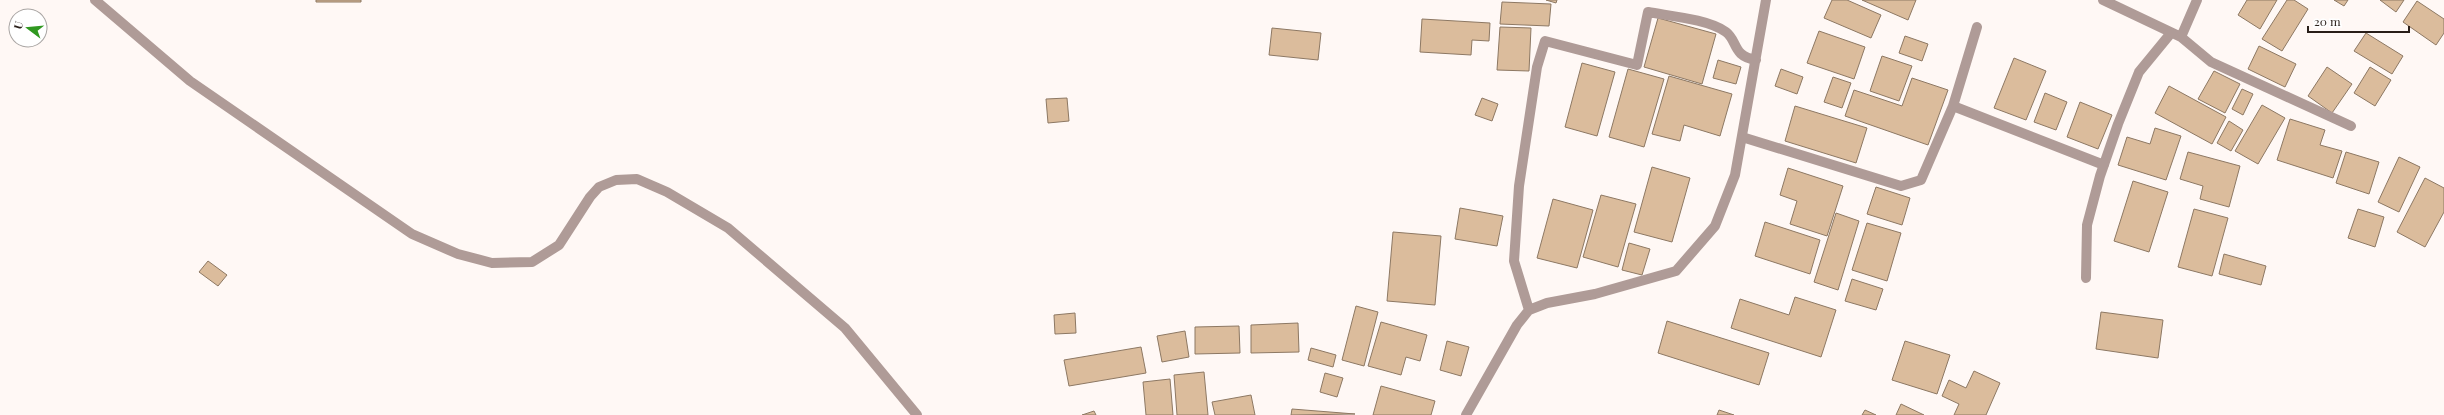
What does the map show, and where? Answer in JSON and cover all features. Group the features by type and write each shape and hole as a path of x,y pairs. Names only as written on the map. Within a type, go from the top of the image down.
{"street":[{"path":"95,0 190,81 412,234 458,254 492,263 532,262 559,245 590,197 599,187 616,180 637,178 667,192 728,228 845,328 917,415"},
{"path":"1466,415 1517,325 1529,310 1547,303 1596,294 1676,271 1715,226 1735,175 1766,0"},
{"path":"2103,0 2176,35 2211,62 2351,126"},
{"path":"2086,278 2087,225 2104,165 2139,72 2176,35 2197,0"},
{"path":"1529,310 1514,261 1519,186 1538,68 1544,41 1637,65 1648,12 1694,20 1726,32 1737,50 1748,59 1756,60"},
{"path":"1742,136 1901,186 1921,180 1938,146 1953,106 1977,27"},
{"path":"1953,106 2104,165"}],"building":[{"path":"316,0 361,0 361,2 316,2"},
{"path":"1546,0 1557,0 1556,3"},
{"path":"1832,0 1847,0 1881,15 1871,38 1824,18"},
{"path":"1862,0 1916,0 1908,20"},
{"path":"2247,0 2277,0 2260,29 2238,15"},
{"path":"2287,0 2294,0 2308,9 2282,51 2262,39"},
{"path":"2334,0 2348,0 2344,6"},
{"path":"2380,0 2404,0 2396,12"},
{"path":"2417,1 2444,19 2444,33 2436,45 2403,22"},
{"path":"1502,2 1551,4 1549,26 1500,24"},
{"path":"1658,18 1716,34 1702,84 1644,67"},
{"path":"1422,19 1490,23 1489,41 1472,40 1471,55 1420,52"},
{"path":"1500,27 1531,28 1529,71 1497,70"},
{"path":"1272,28 1321,33 1318,60 1269,55"},
{"path":"1819,31 1865,47 1854,79 1807,63"},
{"path":"2366,33 2403,56 2392,74 2354,51"},
{"path":"1905,36 1928,44 1922,61 1899,53"},
{"path":"2259,46 2296,64 2285,87 2248,69"},
{"path":"1882,56 1912,66 1899,101 1870,91"},
{"path":"2014,58 2046,71 2026,120 1994,108"},
{"path":"1718,60 1741,67 1736,84 1713,78"},
{"path":"1582,63 1615,72 1597,136 1565,127"},
{"path":"2327,67 2352,84 2332,113 2308,96"},
{"path":"2370,67 2391,80 2375,106 2354,93"},
{"path":"1628,69 1664,79 1644,147 1609,137"},
{"path":"1781,69 1803,77 1797,94 1775,86"},
{"path":"2214,71 2240,84 2225,113 2198,99"},
{"path":"1669,76 1732,94 1720,136 1684,125 1680,141 1652,134"},
{"path":"1833,77 1851,83 1842,108 1824,102"},
{"path":"1912,78 1948,90 1928,145 1845,116 1854,90 1902,106"},
{"path":"2169,86 2226,117 2212,144 2155,113"},
{"path":"2242,89 2253,94 2243,115 2232,109"},
{"path":"2045,93 2067,102 2056,130 2034,122"},
{"path":"1067,98 1069,121 1048,123 1046,99"},
{"path":"1482,98 1498,104 1492,121 1475,115"},
{"path":"2080,102 2112,115 2098,149 2067,137"},
{"path":"2262,105 2285,118 2258,164 2235,151"},
{"path":"1795,106 1867,128 1856,163 1785,141"},
{"path":"2290,119 2325,130 2320,145 2342,151 2333,178 2277,160"},
{"path":"2229,121 2243,130 2231,151 2217,143"},
{"path":"2155,128 2181,136 2166,180 2118,165 2127,137 2150,144"},
{"path":"2188,152 2240,166 2229,207 2200,199 2203,186 2180,179"},
{"path":"2346,152 2379,162 2369,194 2336,183"},
{"path":"2399,157 2420,167 2399,212 2378,202"},
{"path":"1652,167 1690,178 1672,242 1634,232"},
{"path":"1788,168 1843,186 1827,236 1790,224 1797,201 1780,195"},
{"path":"2425,178 2444,188 2444,212 2425,247 2397,232"},
{"path":"2133,181 2168,192 2149,252 2114,241"},
{"path":"1876,187 1910,198 1902,225 1867,214"},
{"path":"1601,195 1636,204 1618,267 1583,257"},
{"path":"1553,199 1593,210 1577,268 1537,258"},
{"path":"1460,208 1503,216 1497,246 1455,239"},
{"path":"2194,209 2228,218 2212,276 2178,267"},
{"path":"2358,209 2384,217 2375,247 2348,238"},
{"path":"1836,213 1859,221 1838,290 1814,282"},
{"path":"1765,222 1820,240 1810,274 1755,256"},
{"path":"1867,223 1901,233 1887,281 1852,270"},
{"path":"1393,232 1441,236 1435,305 1387,301"},
{"path":"1629,243 1650,249 1642,275 1622,270"},
{"path":"2224,254 2266,266 2261,285 2219,274"},
{"path":"208,261 227,275 218,286 199,272"},
{"path":"1852,279 1883,289 1876,310 1845,301"},
{"path":"1795,297 1836,310 1821,357 1731,328 1740,299 1789,315"},
{"path":"1356,306 1378,312 1364,366 1342,360"},
{"path":"2101,312 2163,320 2158,358 2096,349"},
{"path":"1075,313 1076,333 1055,334 1054,315"},
{"path":"1667,321 1769,353 1759,385 1658,353"},
{"path":"1381,322 1427,335 1420,361 1406,357 1401,375 1368,366"},
{"path":"1298,323 1299,352 1251,353 1251,325"},
{"path":"1239,326 1240,353 1195,354 1195,327"},
{"path":"1185,331 1189,357 1162,362 1157,336"},
{"path":"1447,341 1469,347 1461,376 1440,370"},
{"path":"1905,341 1950,355 1937,394 1892,380"},
{"path":"1141,347 1146,373 1069,386 1064,360"},
{"path":"1311,348 1336,355 1333,367 1308,360"},
{"path":"1974,371 2000,383 1986,415 1954,415 1959,404 1942,396 1949,380 1966,388"},
{"path":"1204,372 1208,415 1177,415 1174,375"},
{"path":"1325,373 1343,378 1337,397 1320,392"},
{"path":"1170,379 1173,415 1146,415 1143,382"},
{"path":"1381,386 1435,401 1431,415 1373,415"},
{"path":"1251,395 1255,415 1215,415 1212,402"},
{"path":"1901,404 1924,415 1896,415"},
{"path":"1292,409 1355,414 1291,415"},
{"path":"1719,410 1734,415 1717,415"},
{"path":"1865,410 1876,415 1862,415"},
{"path":"1094,411 1096,415 1082,415"}]}
